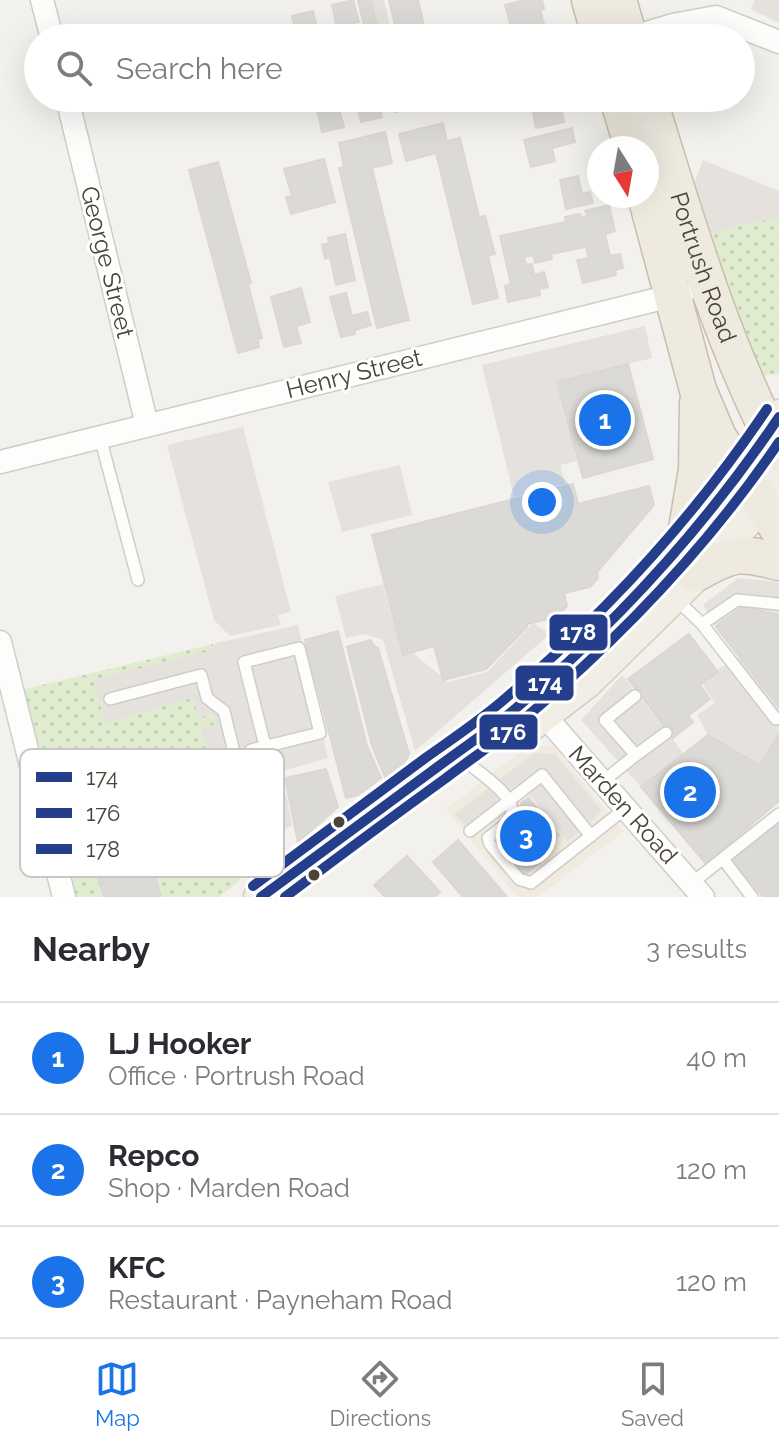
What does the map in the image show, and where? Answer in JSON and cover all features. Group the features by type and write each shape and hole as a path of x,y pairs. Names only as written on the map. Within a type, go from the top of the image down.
{"highway":[{"path":"590,0 597,24"},
{"path":"618,0 625,24"},
{"path":"622,112 629,136"},
{"name":"Portrush Road","path":"652,112 707,286 741,375 775,434"},
{"name":"Portrush Road","path":"649,208 698,390 718,437 741,473 773,502"},
{"path":"741,375 755,386 767,389 779,387"},
{"path":"698,390 697,470 684,569 740,554 779,562"}],"main road":[{"path":"278,891 473,767 586,681 684,569 741,473 775,434"},
{"path":"278,891 514,710 606,625 773,502"}],"street":[{"path":"42,0 48,24"},
{"path":"678,24 716,17 734,24"},
{"path":"755,32 779,42"},
{"name":"George Street","path":"70,112 147,425"},
{"name":"Henry Street","path":"0,462 707,286"},
{"path":"0,642 27,749"},
{"name":"Marden Road","path":"543,714 698,890"},
{"path":"59,877 64,897"}],"lane":[{"path":"100,437 138,580"},
{"path":"684,569 702,624 776,719"},
{"path":"702,624 737,600 779,604"},
{"path":"254,749 320,733 299,648 244,662 265,746"},
{"path":"110,699 201,675 207,698 224,711 235,749"},
{"path":"635,696 605,720 636,755"},
{"path":"602,782 666,733"},
{"path":"473,767 510,800 510,820 488,838 519,879 531,883 626,808"},
{"path":"470,831 542,775 591,836"},
{"path":"698,890 723,859 779,814"},
{"path":"723,859 752,897"}],"shaded area":[{"path":"358,0 384,0 390,24 364,24"},
{"path":"755,0 779,0 779,23 751,9"},
{"path":"703,160 779,191 779,217 704,234 692,188"},
{"path":"645,326 652,358 558,382 577,461 560,465 565,484 514,497 482,365"},
{"path":"243,427 291,612 278,615 281,625 230,636 214,620 167,445"},
{"path":"400,465 412,515 342,532 328,482"},
{"path":"738,578 779,582 779,615 743,607 716,627 703,605"},
{"path":"383,584 402,654 413,653 448,682 487,672 533,623 550,634 415,751 383,640 363,634 346,638 335,596"},
{"path":"298,625 328,758 284,770 284,749 207,749 201,728 217,724 214,714 199,718 193,698 105,723 93,680 209,651 216,643"},
{"path":"739,657 779,707 779,734 759,765 708,735 697,715 715,703 700,680"},
{"path":"622,675 684,754 641,787 581,720"},
{"path":"553,746 624,831 538,897 518,897 446,809 527,747"},
{"path":"534,753 555,754 602,811 568,842 520,782 465,826 455,814"},
{"path":"284,782 292,825 284,831"}],"green space":[{"path":"779,217 779,373 763,376 750,370 704,234"},
{"path":"213,644 239,749 36,749 21,690"},
{"path":"70,877 244,877 219,897 75,897"}],"building":[{"path":"353,0 359,22 336,24 332,5"},
{"path":"358,0 371,0 377,24 364,24"},
{"path":"389,0 418,0 424,24 395,24"},
{"path":"524,0 542,0 544,9 540,10 544,24 510,24 505,5"},
{"path":"313,11 316,24 294,24 292,16"},
{"path":"317,112 340,112 344,127 322,132"},
{"path":"359,112 381,112 382,117 361,122"},
{"path":"533,112 562,112 564,122 536,128"},
{"path":"443,123 447,141 460,138 479,217 485,216 495,254 488,256 498,298 473,304 436,153 406,161 399,134"},
{"path":"572,128 575,142 552,148 555,161 531,167 524,140"},
{"path":"385,132 392,163 372,168 409,320 377,328 339,168 344,167 339,143"},
{"path":"324,159 335,202 291,214 286,197 292,196 284,169"},
{"path":"218,162 251,283 248,284 262,338 258,339 259,347 238,353 189,170"},
{"path":"578,176 582,194 587,193 587,204 566,209 560,180"},
{"path":"610,208 615,231 605,234 610,256 620,254 623,268 615,270 616,275 583,283 577,260 589,258 586,247 551,254 552,259 535,263 533,255 524,257 526,265 532,264 534,275 544,272 548,287 539,289 540,295 508,302 505,286 511,284 500,236 566,222 565,217 588,216 585,211"},
{"path":"345,234 355,280 336,285 330,257 325,259 322,245 329,243 328,238"},
{"path":"301,288 310,322 296,326 301,343 284,347 271,297"},
{"path":"346,293 352,316 367,312 371,325 355,330 355,334 341,337 330,297"},
{"path":"628,364 653,459 583,478 557,382"},
{"path":"573,484 578,504 649,486 654,505 597,572 598,578 590,587 564,593 567,606 557,617 527,624 486,669 443,680 434,646 403,655 372,535"},
{"path":"743,607 779,615 779,707 716,627"},
{"path":"338,631 367,746 381,778 358,795 346,798 305,640"},
{"path":"689,634 718,672 700,685 710,699 688,716 693,722 673,738 628,679"},
{"path":"371,640 378,648 409,754 404,763 385,777 372,746 347,647"},
{"path":"779,734 779,801 706,864 641,787 708,735 759,765"},
{"path":"326,769 338,807 298,842 285,778"},
{"path":"528,798 559,835 540,850 546,857 523,876 515,866 506,873 488,852 497,844 492,838 526,810 521,804"},
{"path":"779,823 779,897 763,897 732,859"},
{"path":"458,840 507,897 463,897 433,862"},
{"path":"407,856 440,892 435,897 385,897 374,885"},
{"path":"98,877 156,877 161,897 104,897"}],"transit line":[{"name":"178","path":"284,863 477,721 544,665 647,562 710,487 767,409"},
{"name":"174","path":"261,897 495,725 552,677 623,608 690,535 779,417"},
{"name":"176","path":"285,897 505,734 594,656 693,554 779,442"},
{"name":"178","path":"253,886 265,877"}],"place":[{"name":"LJ Hooker","path":"605,420"},
{"name":"Repco","path":"690,792"},
{"name":"KFC","path":"526,836"}]}
